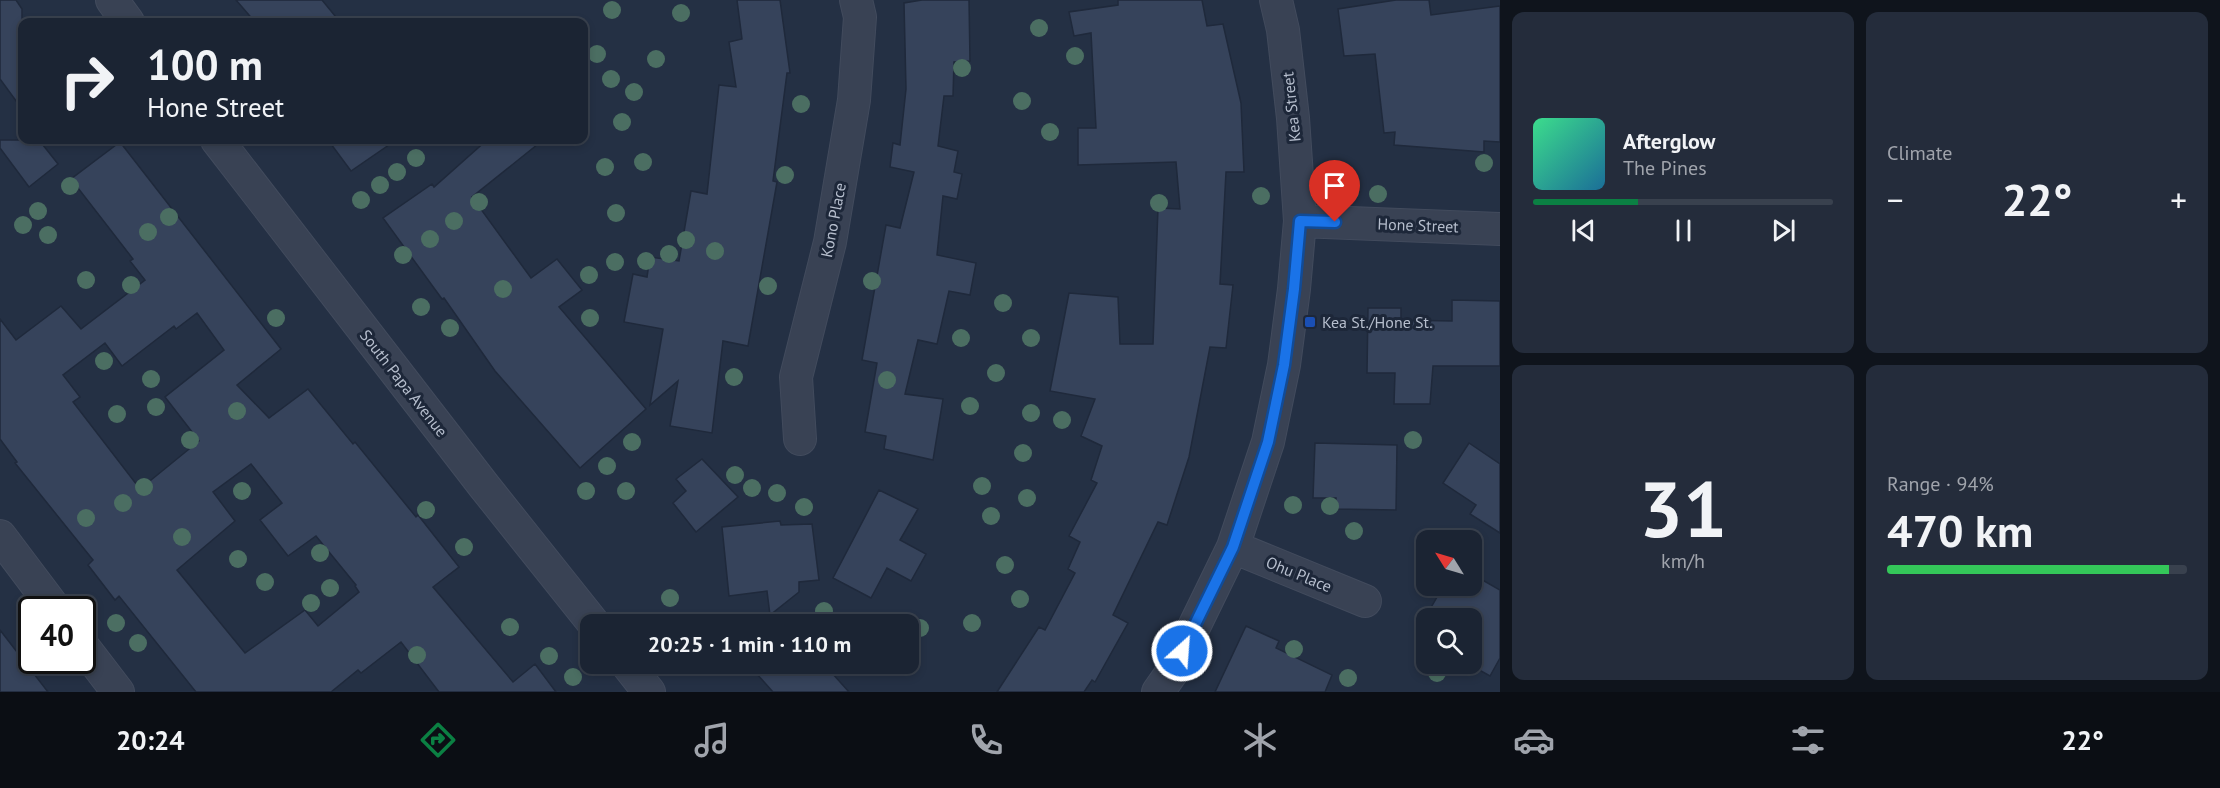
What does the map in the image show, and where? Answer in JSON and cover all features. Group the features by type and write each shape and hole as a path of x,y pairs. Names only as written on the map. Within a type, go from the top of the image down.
{"street":[{"path":"112,0 125,18"},
{"name":"Kono Place","path":"800,439 796,377 830,242 854,100 860,17 856,0"},
{"name":"Kea Street","path":"1158,692 1172,672 1233,547 1268,442 1284,365 1300,221 1293,118 1283,30 1276,0"},
{"name":"South Papa Avenue","path":"220,144 484,486 586,614"},
{"name":"Hone Street","path":"1300,221 1500,229"},
{"path":"0,536 45,596"},
{"name":"Ohu Place","path":"1233,547 1365,601"},
{"path":"96,663 118,692"},
{"path":"635,674 649,692"}],"building":[{"path":"0,0 16,0 22,9 22,18 18,18 18,104 0,79"},
{"path":"236,0 322,0 337,18 252,18"},
{"path":"737,0 780,0 790,73 787,73 773,181 777,182 748,346 723,341 712,433 670,426 678,381 650,405 663,329 624,322 633,274 647,277 650,257 679,261 691,191 707,194 719,85 736,87 729,42 742,39"},
{"path":"922,0 969,0 970,61 954,62 953,96 944,96 938,146 958,151 954,172 962,174 957,199 943,196 937,255 976,263 970,295 949,291 937,344 918,340 905,394 943,399 933,460 884,449 886,436 865,432 877,363 862,360 886,225 900,228 914,172 890,167 893,143 900,145 906,89 904,3"},
{"path":"1118,0 1202,0 1207,26 1223,24 1241,103 1244,172 1226,172 1220,284 1233,285 1226,348 1210,347 1189,457 1167,525 1158,522 1113,615 1128,623 1095,682 1092,680 1084,692 997,692 1039,627 1045,630 1075,573 1068,569 1080,542 1069,536 1097,483 1091,480 1102,446 1081,436 1095,399 1050,391 1069,293 1118,297 1120,344 1153,344 1158,208 1180,209 1176,162 1078,165 1078,128 1096,128 1091,33 1074,36 1069,12 1118,5"},
{"path":"1396,0 1429,0 1431,15 1500,6 1500,142 1484,141 1484,152 1394,145 1395,132 1384,133 1375,54 1344,56 1338,9"},
{"path":"0,140 18,140 18,144 42,144 58,164 29,187 0,148"},
{"path":"117,144 122,144 281,349 237,385 269,418 308,389 416,517 418,515 459,567 433,587 513,682 535,664 556,692 439,692 401,642 361,673 358,670 331,692 196,692 119,596 115,600 88,565 93,560 15,463 17,462 0,439 0,319 16,340 61,306 81,329 145,280 130,261 133,259 71,179","holes":["197,313 224,350 165,397 199,441 140,489 73,402 80,397 63,375 105,343 122,366 174,326 176,329","251,464 282,503 260,520 288,556 316,536 356,585 359,592 318,626 305,610 245,653 177,570 235,521 213,492"]},
{"path":"331,144 390,144 351,171"},
{"path":"482,144 538,144 472,197 531,278 557,259 582,290 559,307 646,409 580,468 495,371 444,298 442,299 383,218 432,184 434,187"},
{"path":"1452,300 1500,301 1500,366 1433,366 1430,404 1394,404 1395,373 1367,373 1368,308 1401,308 1401,320 1452,321"},
{"path":"1315,443 1397,445 1396,510 1336,509 1336,498 1313,498"},
{"path":"1469,443 1500,464 1500,533 1470,514 1476,505 1443,483"},
{"path":"702,459 738,497 696,532 673,503 686,491 676,479"},
{"path":"879,490 918,509 900,540 926,554 911,581 887,568 871,598 833,578"},
{"path":"780,521 781,525 812,524 819,580 799,582 799,592 771,614 767,591 729,596 722,527"},
{"path":"1482,580 1500,590 1500,658 1490,676 1482,672 1482,608 1431,608 1438,596 1482,596"},
{"path":"1246,626 1279,641 1276,648 1332,675 1325,692 1215,692"},
{"path":"0,630 18,653 18,674 34,674 48,692 0,692"},
{"path":"757,674 833,674 849,692 773,692"}],"place":[{"name":"Kea St./Hone St.","path":"1310,322"}],"route":[{"path":"1182,651 1233,547 1268,442 1284,365 1300,221 1335,222"}]}
